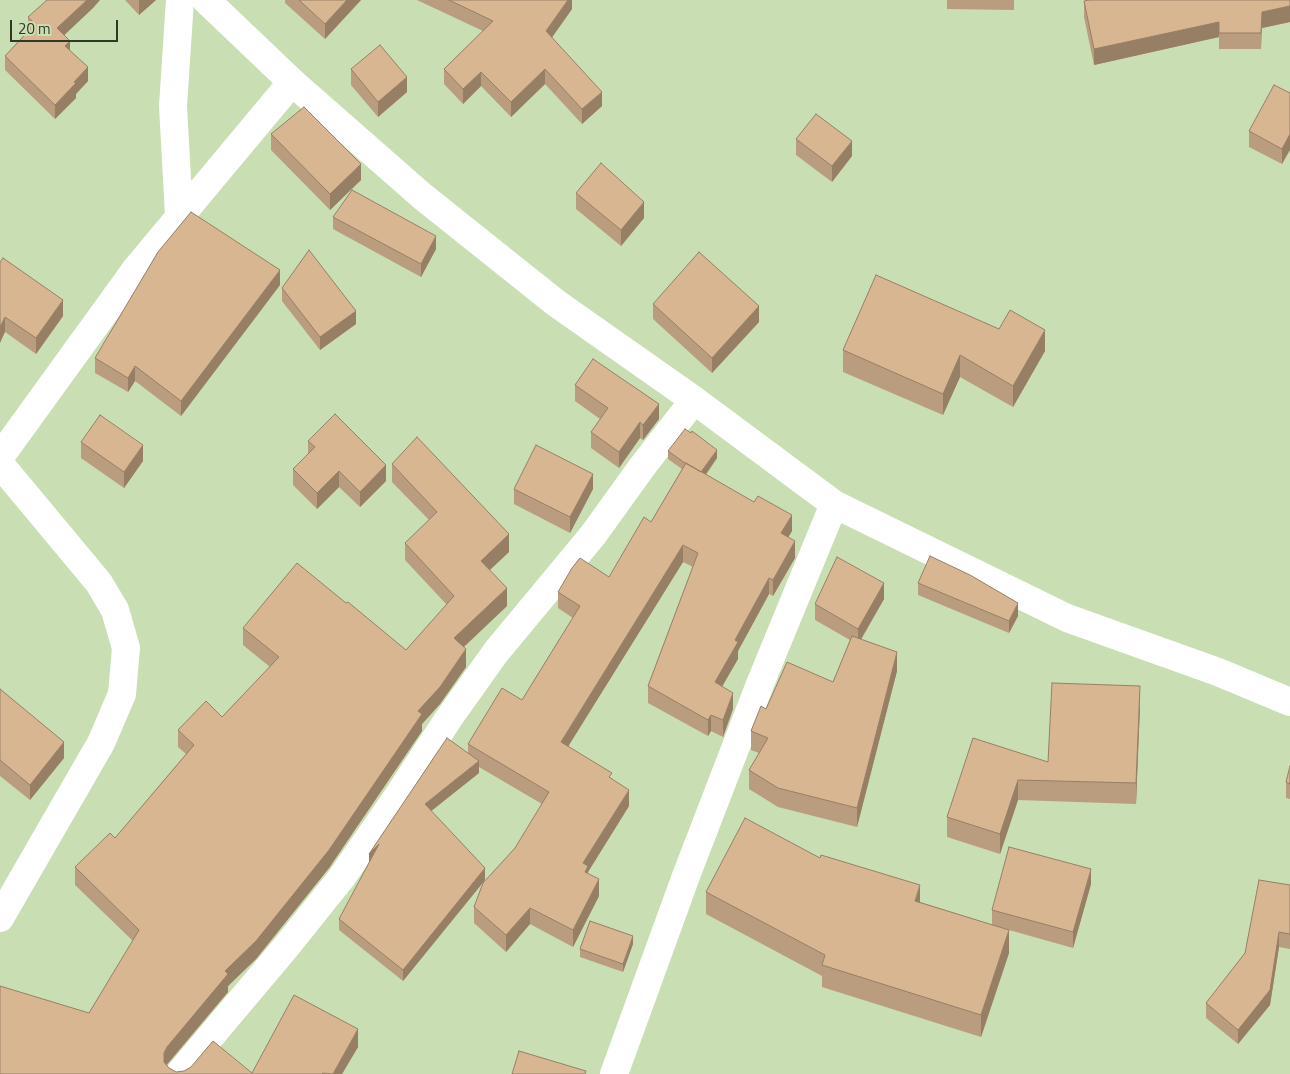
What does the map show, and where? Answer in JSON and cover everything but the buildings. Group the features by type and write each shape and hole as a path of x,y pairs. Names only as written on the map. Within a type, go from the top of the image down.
{"street":[{"path":"179,216 173,106 180,0"},
{"path":"206,0 292,82 422,196 556,303 694,400 834,504 1067,618 1218,672 1290,702"},
{"path":"0,457 136,269 292,82"},
{"path":"179,1074 342,877 449,718 496,652 594,536 642,468 694,400"},
{"path":"0,464 99,583 115,610 126,648 122,694 101,743 0,918"},
{"path":"614,1074 686,876 760,684 834,504"}]}
